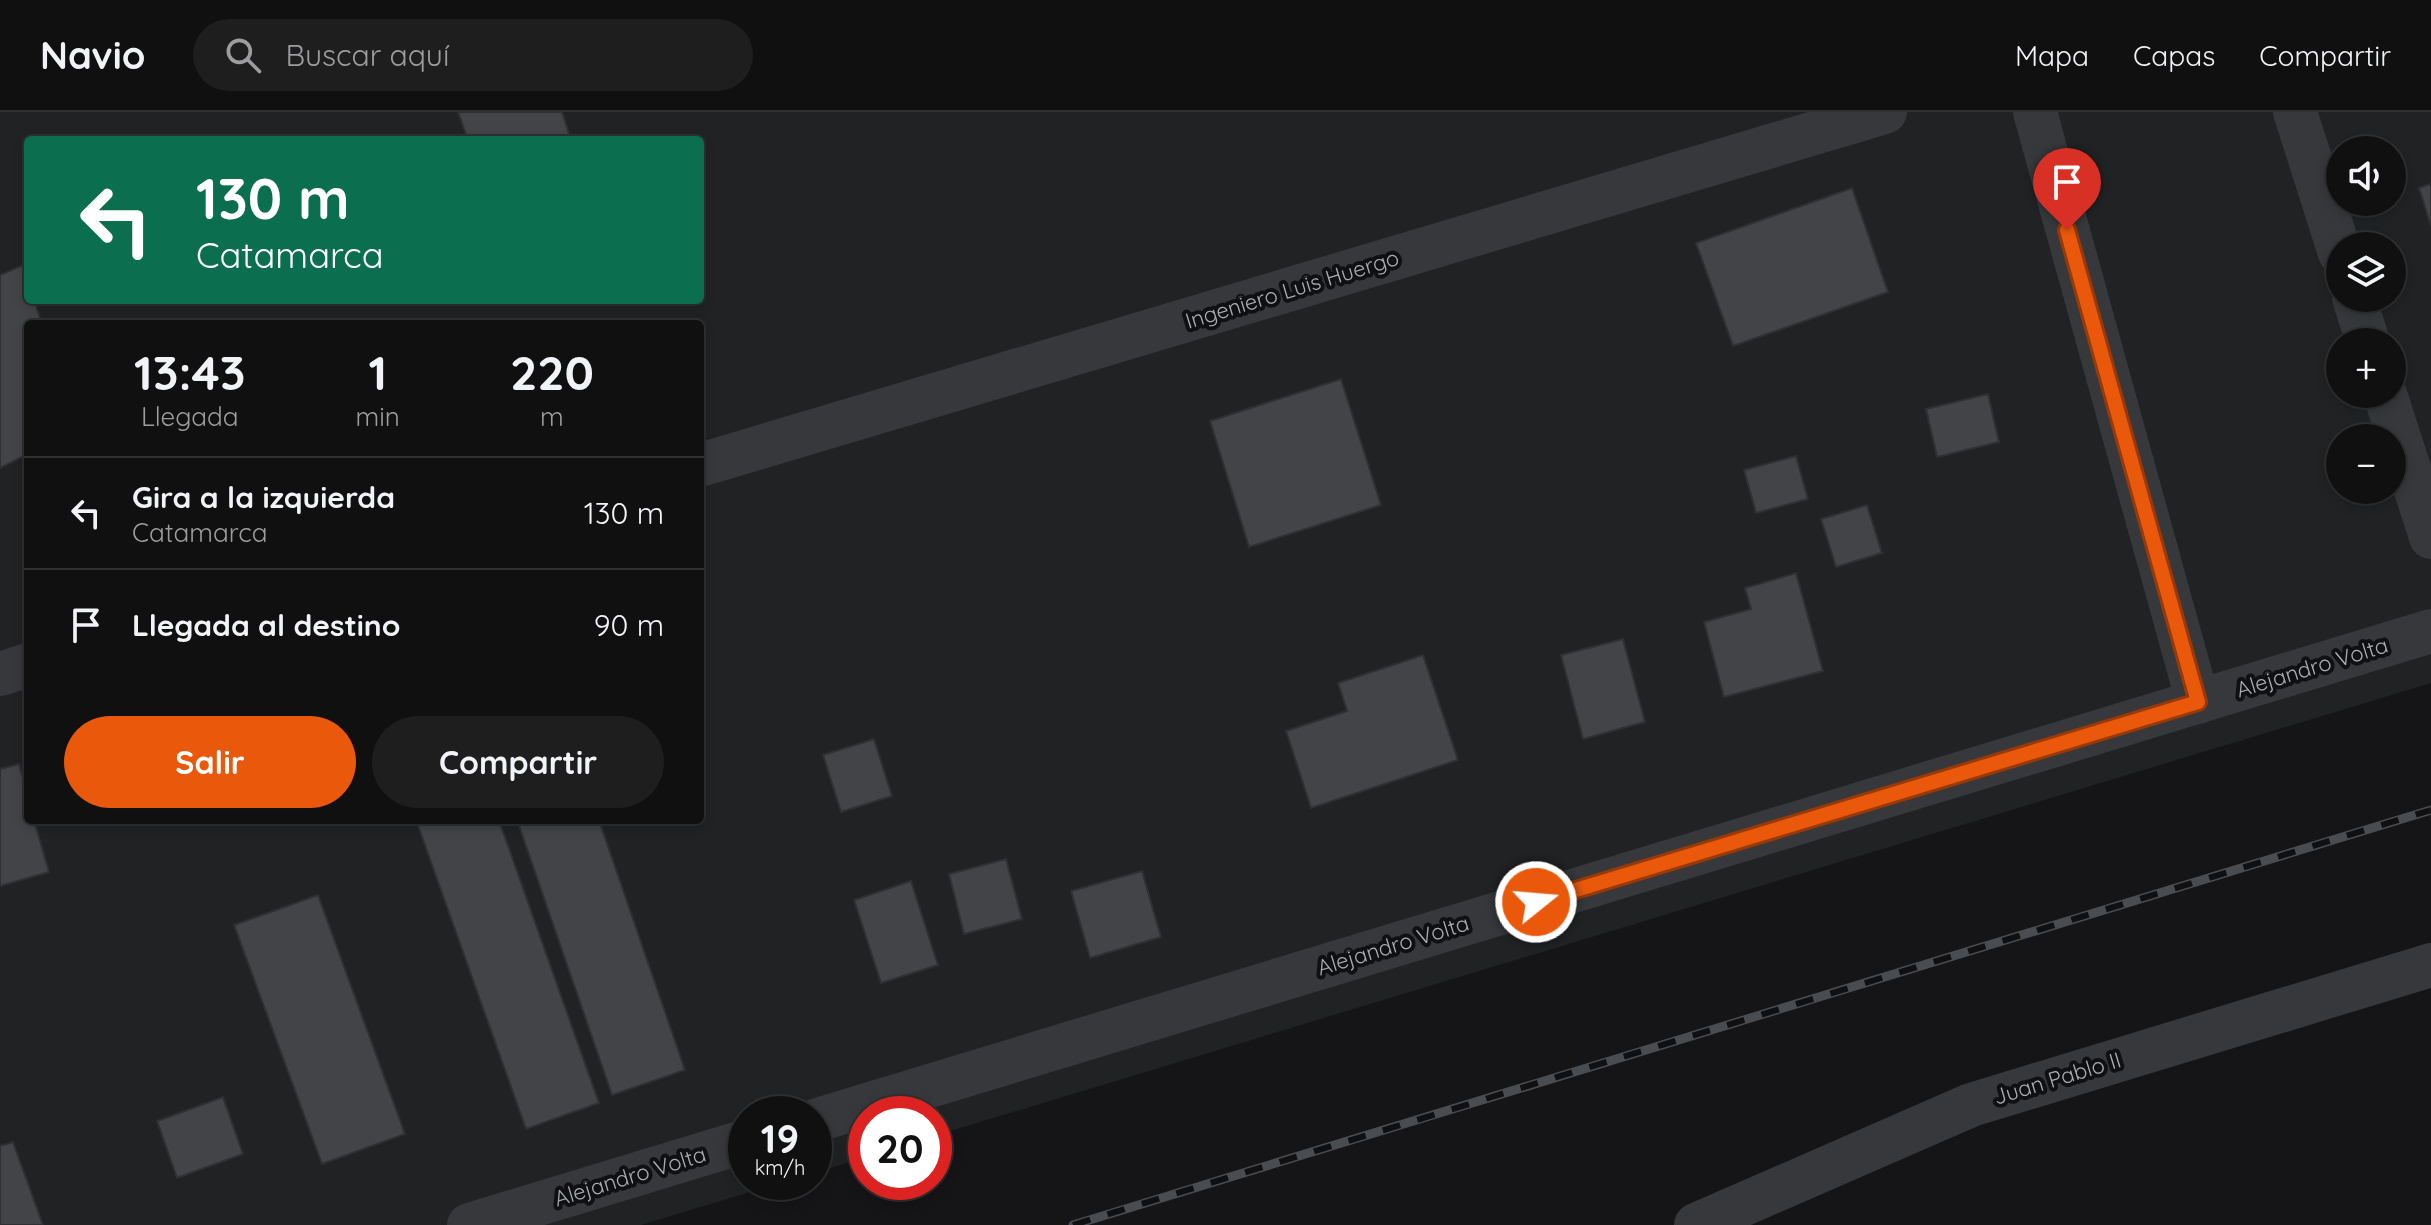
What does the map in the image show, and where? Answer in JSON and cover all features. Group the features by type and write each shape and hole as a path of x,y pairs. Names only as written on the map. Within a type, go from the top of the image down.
{"street":[{"name":"Ingeniero Luis Huergo","path":"704,464 1801,124 1885,112"},
{"path":"2035,112 2198,702"},
{"path":"2295,112 2333,232"},
{"path":"2390,408 2431,537"},
{"name":"Alejandro Volta","path":"832,1116 2431,631"},
{"path":"0,674 24,666"},
{"name":"Juan Pablo II","path":"1696,1225 1971,1105 2431,965"},
{"name":"Alejandro Volta","path":"469,1225 728,1146"}],"shaded area":[{"path":"0,112 2431,112 2431,683 952,1131 952,1096 848,1096 848,1163 832,1167 832,1096 728,1096 728,1199 641,1225 0,1225"}],"building":[{"path":"458,112 562,112 570,136 467,136"},
{"path":"2431,184 2431,226 2419,188"},
{"path":"1852,188 1888,292 1733,346 1696,243"},
{"path":"23,265 24,304 35,304 41,320 24,320 24,456 0,468 0,275"},
{"path":"1341,379 1381,505 1249,547 1210,421"},
{"path":"1988,394 1999,442 1937,457 1926,409"},
{"path":"1796,456 1808,499 1756,513 1744,470"},
{"path":"1867,505 1882,553 1836,567 1821,519"},
{"path":"1796,573 1823,671 1724,697 1704,622 1751,609 1745,588"},
{"path":"1623,639 1645,722 1583,739 1561,655"},
{"path":"1423,655 1458,760 1311,808 1286,731 1347,711 1338,683"},
{"path":"874,739 892,796 841,812 823,755"},
{"path":"19,764 24,782 24,824 35,824 49,872 0,886 0,769"},
{"path":"417,824 500,824 599,1103 526,1129"},
{"path":"518,824 600,824 685,1070 612,1095"},
{"path":"1006,859 1022,919 964,934 949,874"},
{"path":"1142,871 1161,937 1090,958 1071,891"},
{"path":"911,881 938,965 881,983 854,900"},
{"path":"318,895 405,1134 322,1164 234,925"},
{"path":"223,1097 243,1154 177,1178 157,1121"},
{"path":"13,1142 43,1225 0,1225 0,1146"}],"railway":[{"path":"1073,1225 2431,810"}],"route":[{"path":"1536,902 2198,702 2067,230"}]}
